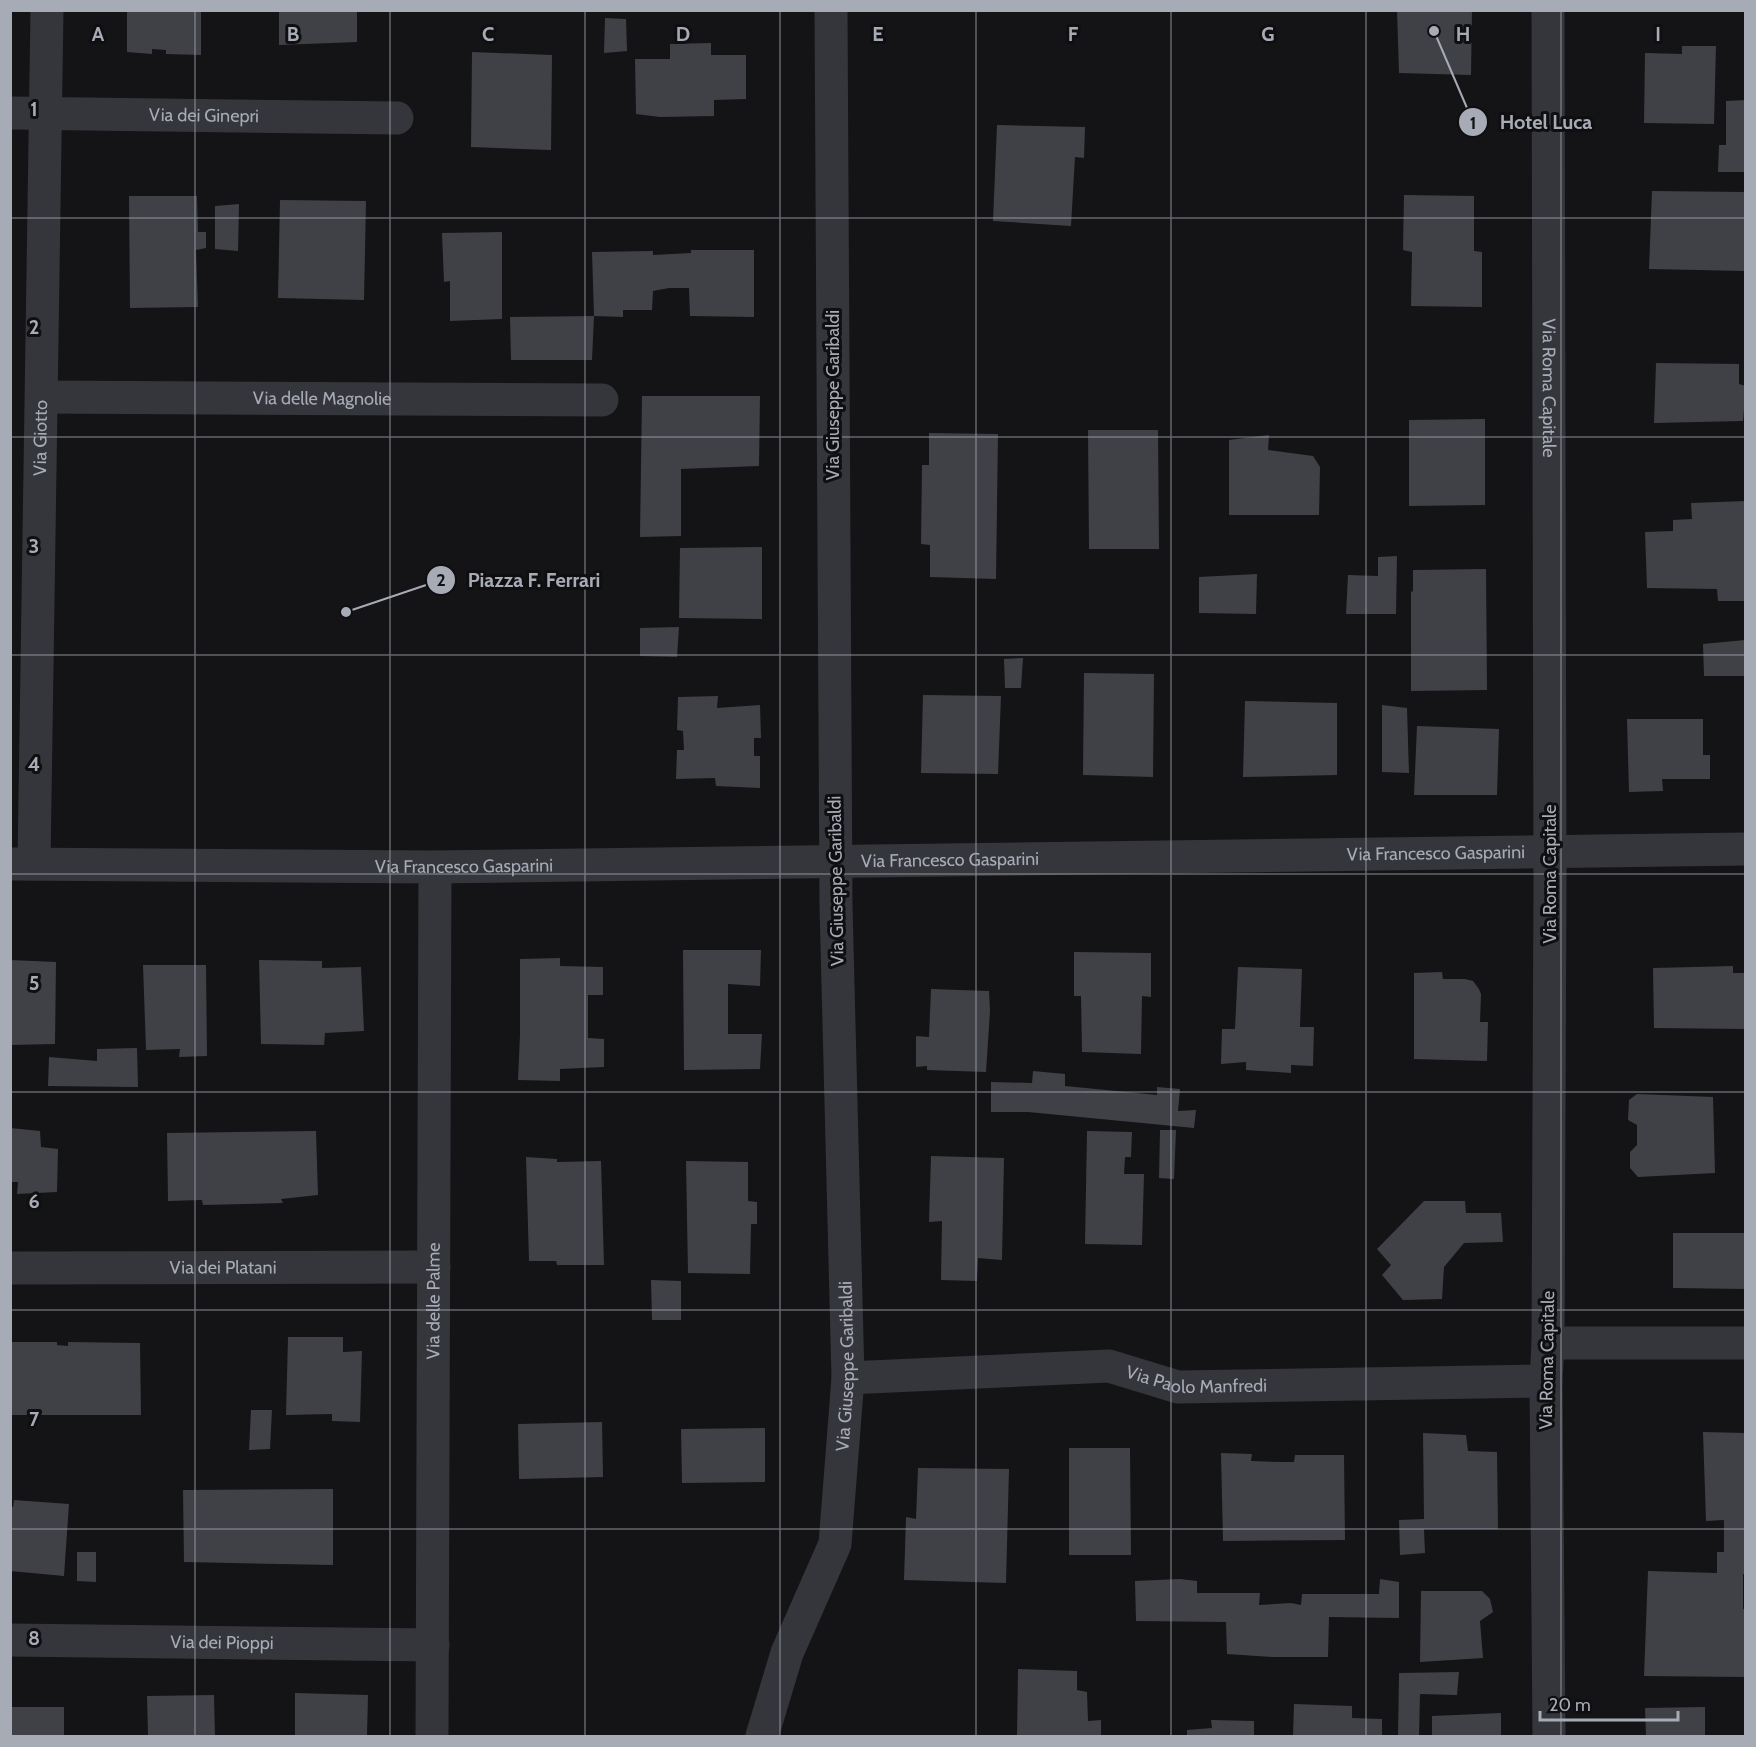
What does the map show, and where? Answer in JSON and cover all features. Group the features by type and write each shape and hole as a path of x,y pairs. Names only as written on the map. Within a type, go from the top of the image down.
{"street":[{"name":"Via Giotto","path":"22,864 42,397 47,10"},
{"name":"Via Giuseppe Garibaldi","path":"762,1737 787,1653 835,1544 848,1378 836,862 831,10"},
{"name":"Via Roma Capitale","path":"1548,10 1550,853 1546,1381 1550,1737"},
{"name":"Via dei Ginepri","path":"10,113 397,118"},
{"name":"Via delle Magnolie","path":"42,397 602,400"},
{"name":"Via Francesco Gasparini","path":"22,864 435,867 1746,849"},
{"name":"Via delle Palme","path":"432,1737 435,867"},
{"name":"Via dei Platani","path":"10,1268 434,1267"},
{"path":"1548,1343 1746,1343"},
{"name":"Via Paolo Manfredi","path":"848,1378 1109,1366 1178,1388 1546,1381"},
{"name":"Via dei Pioppi","path":"10,1640 433,1645"}],"building":[{"path":"127,10 201,10 201,55 166,54 166,50 152,49 152,54 127,52"},
{"path":"279,10 357,10 357,42 279,45"},
{"path":"1397,10 1472,10 1471,75 1399,73"},
{"path":"605,18 626,19 627,51 604,53"},
{"path":"711,43 711,55 746,55 746,99 714,100 714,116 660,117 636,114 635,59 670,59 670,44"},
{"path":"1682,46 1716,46 1714,124 1644,123 1645,53 1682,54"},
{"path":"472,52 552,55 551,150 471,147"},
{"path":"1746,100 1746,172 1718,172 1719,145 1726,145 1726,101"},
{"path":"997,125 1085,127 1084,158 1075,157 1071,226 993,221"},
{"path":"1652,191 1746,192 1746,271 1649,269"},
{"path":"1404,195 1474,196 1474,251 1482,252 1482,307 1411,306 1412,252 1403,250"},
{"path":"129,196 197,196 198,232 206,232 206,248 196,250 198,307 130,308"},
{"path":"280,200 366,201 364,300 278,298"},
{"path":"239,204 238,251 215,249 215,206"},
{"path":"502,232 502,319 450,321 450,281 444,282 442,233"},
{"path":"691,250 754,250 754,317 690,316 689,288 653,291 652,310 623,310 623,317 594,316 592,252 653,251 653,255 691,253"},
{"path":"594,316 592,360 511,360 510,317"},
{"path":"1656,363 1739,364 1739,384 1746,386 1743,421 1654,423"},
{"path":"642,396 760,396 759,466 681,469 681,536 640,537"},
{"path":"1485,419 1485,505 1409,506 1409,420"},
{"path":"1088,430 1158,430 1159,549 1089,549"},
{"path":"929,433 998,434 996,579 930,577 930,545 921,544 922,465 929,465"},
{"path":"1269,435 1268,450 1313,456 1320,467 1319,515 1229,515 1229,440"},
{"path":"1746,501 1746,601 1718,601 1717,589 1647,588 1645,532 1673,531 1673,520 1692,519 1691,503"},
{"path":"762,547 762,619 679,618 680,548"},
{"path":"1397,556 1396,614 1346,614 1348,575 1378,576 1378,557"},
{"path":"1486,569 1487,690 1411,691 1413,570"},
{"path":"1257,574 1256,614 1199,613 1199,577"},
{"path":"679,627 677,657 640,656 640,628"},
{"path":"1745,640 1745,676 1704,676 1703,644"},
{"path":"1023,658 1021,688 1005,688 1004,659"},
{"path":"1084,673 1154,674 1153,777 1083,775"},
{"path":"923,695 1001,696 998,774 921,773"},
{"path":"718,696 717,708 760,705 761,738 754,738 754,756 760,756 760,788 716,786 715,778 676,779 677,750 684,750 683,731 677,730 678,697"},
{"path":"1245,701 1337,703 1337,775 1243,777"},
{"path":"1382,705 1407,708 1409,773 1382,772"},
{"path":"1627,719 1703,719 1703,755 1710,755 1710,779 1662,779 1663,791 1629,792"},
{"path":"1417,726 1499,729 1497,795 1414,795"},
{"path":"683,950 761,950 760,986 728,984 728,1034 762,1034 760,1069 684,1070"},
{"path":"1074,952 1151,953 1151,997 1142,996 1141,1054 1082,1052 1081,996 1074,996"},
{"path":"560,958 560,966 603,967 603,995 588,995 588,1038 604,1039 604,1067 560,1069 560,1081 518,1080 520,959"},
{"path":"10,960 56,962 55,1044 10,1045"},
{"path":"259,960 322,961 322,968 361,967 364,1031 325,1033 324,1045 261,1044"},
{"path":"143,965 206,965 207,1056 179,1057 180,1049 146,1050"},
{"path":"1733,966 1733,973 1746,973 1746,1029 1654,1028 1653,968"},
{"path":"1238,967 1302,969 1300,1027 1314,1027 1313,1066 1291,1065 1291,1073 1246,1070 1246,1062 1221,1064 1222,1029 1235,1029"},
{"path":"1442,972 1443,979 1473,981 1479,989 1481,994 1480,1022 1488,1022 1487,1061 1414,1059 1414,973"},
{"path":"931,989 989,991 986,1072 927,1070 927,1066 916,1067 916,1036 929,1037"},
{"path":"137,1048 138,1087 48,1086 49,1057 97,1061 97,1049"},
{"path":"1033,1071 1065,1074 1065,1086 1157,1095 1157,1087 1180,1089 1178,1111 1196,1110 1194,1128 1028,1112 991,1112 991,1082 1032,1083"},
{"path":"1637,1094 1713,1097 1715,1173 1638,1177 1630,1168 1630,1152 1637,1145 1637,1125 1628,1120 1629,1100"},
{"path":"10,1128 40,1131 41,1147 58,1149 57,1192 17,1194 18,1182 10,1182"},
{"path":"1160,1130 1176,1130 1174,1179 1159,1178"},
{"path":"316,1131 318,1195 281,1199 283,1203 203,1205 202,1200 168,1201 167,1133"},
{"path":"1087,1131 1132,1132 1131,1157 1125,1157 1124,1174 1144,1174 1142,1245 1085,1244"},
{"path":"931,1156 1004,1158 1002,1260 978,1258 977,1281 941,1280 942,1221 929,1222"},
{"path":"526,1157 557,1159 557,1162 601,1161 604,1265 557,1265 556,1261 529,1261"},
{"path":"686,1161 748,1162 748,1201 757,1202 757,1224 751,1224 750,1274 688,1273"},
{"path":"1424,1201 1465,1201 1466,1213 1501,1213 1503,1242 1464,1243 1444,1267 1442,1299 1403,1300 1382,1275 1391,1265 1377,1249"},
{"path":"1673,1233 1746,1233 1746,1289 1673,1288"},
{"path":"651,1280 681,1281 681,1320 652,1320"},
{"path":"288,1337 343,1337 343,1352 362,1351 360,1422 332,1421 332,1414 286,1415"},
{"path":"10,1342 57,1342 57,1345 68,1346 68,1342 140,1343 141,1415 10,1415"},
{"path":"251,1410 272,1410 270,1449 249,1450"},
{"path":"602,1422 603,1477 519,1479 518,1424"},
{"path":"765,1428 765,1482 682,1483 681,1429"},
{"path":"1703,1432 1746,1433 1746,1574 1743,1574 1743,1609 1746,1609 1746,1677 1644,1676 1648,1571 1717,1573 1717,1552 1724,1552 1724,1520 1706,1521"},
{"path":"1423,1433 1466,1435 1468,1451 1497,1452 1498,1529 1424,1529 1425,1553 1400,1555 1399,1520 1424,1519"},
{"path":"1069,1448 1130,1448 1131,1555 1069,1555"},
{"path":"1221,1453 1252,1454 1251,1461 1281,1462 1294,1462 1295,1455 1344,1455 1345,1540 1223,1541"},
{"path":"918,1468 1009,1469 1006,1583 904,1580 906,1517 916,1519"},
{"path":"333,1489 333,1565 184,1562 183,1490"},
{"path":"14,1500 69,1504 64,1576 10,1571 10,1507 13,1507"},
{"path":"77,1552 96,1552 96,1582 77,1581"},
{"path":"1180,1579 1197,1581 1197,1593 1260,1593 1259,1605 1291,1603 1301,1605 1302,1594 1379,1594 1380,1579 1399,1582 1399,1618 1329,1617 1328,1657 1227,1654 1226,1622 1136,1621 1135,1581"},
{"path":"1421,1591 1482,1591 1490,1599 1493,1612 1480,1621 1483,1658 1420,1662"},
{"path":"1018,1669 1077,1671 1077,1690 1087,1692 1088,1721 1101,1720 1101,1736 1017,1736"},
{"path":"1459,1672 1457,1695 1420,1694 1419,1736 1398,1736 1399,1673"},
{"path":"295,1693 368,1695 367,1736 295,1736"},
{"path":"214,1695 215,1736 148,1736 147,1696"},
{"path":"1294,1704 1352,1706 1352,1718 1382,1719 1382,1736 1293,1736"},
{"path":"10,1707 64,1707 64,1736 10,1736"},
{"path":"1705,1707 1705,1736 1646,1736 1645,1708"},
{"path":"1501,1713 1501,1736 1432,1736 1432,1716"},
{"path":"1211,1720 1254,1721 1254,1736 1187,1736 1187,1730 1212,1728"}],"place":[{"name":"Hotel Luca","path":"1434,31"},
{"name":"Piazza F. Ferrari","path":"346,612"}]}
